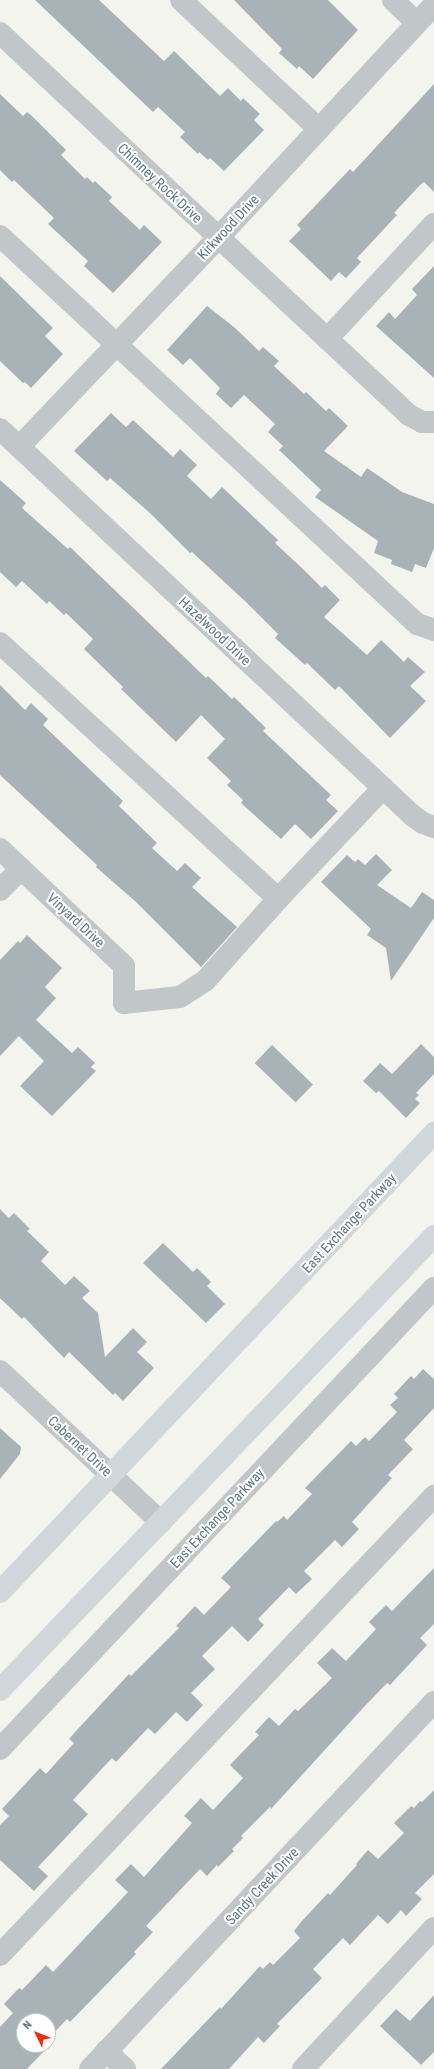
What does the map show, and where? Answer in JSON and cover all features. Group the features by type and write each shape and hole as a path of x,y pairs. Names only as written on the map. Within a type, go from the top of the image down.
{"main road":[{"name":"East Exchange Parkway","path":"0,1592 434,1133"},
{"path":"0,1690 434,1236"}],"street":[{"path":"181,0 319,129"},
{"path":"393,0 417,23"},
{"name":"Kirkwood Drive","path":"19,447 219,237 434,5"},
{"name":"Chimney Rock Drive","path":"0,33 414,420 432,422"},
{"path":"327,339 434,224"},
{"path":"0,236 417,624 434,630"},
{"name":"Hazelwood Drive","path":"0,429 383,788 423,823 434,827"},
{"path":"0,644 278,899 383,788"},
{"name":"Vinyard Drive","path":"0,849 124,966 124,1003 180,997 205,981 278,899"},
{"path":"0,890 20,869"},
{"name":"East Exchange Parkway","path":"0,1749 434,1288"},
{"name":"Cabernet Drive","path":"0,1371 161,1522"},
{"path":"0,1955 434,1496"},
{"name":"Sandy Creek Drive","path":"90,2069 434,1702"},
{"path":"304,2069 434,1928"},
{"path":"106,2051 125,2069"}],"building":[{"path":"35,0 99,0 164,61 174,51 220,96 228,88 241,101 243,98 260,114 254,120 264,130 224,171 210,158 208,160 199,152 198,154 180,137 185,132 158,107 153,112"},
{"path":"234,0 328,0 358,30 313,79 299,66 297,69 279,53 282,49"},
{"path":"434,84 434,192 424,182 420,185 394,213 397,215 357,258 361,262 346,278 339,272 331,281 289,241 301,229 297,225 350,169 353,172"},
{"path":"0,94 23,116 27,112 32,116 66,150 61,155 85,179 87,177 93,183 95,181 112,197 109,201 140,230 144,225 162,242 113,293 84,266 88,261 48,224 54,218 14,180 12,182 0,170"},
{"path":"434,266 434,378 376,326 389,312 395,319 417,295 412,289"},
{"path":"0,276 53,328 45,336 63,354 31,388 25,382 23,383 0,361"},
{"path":"207,306 234,327 259,351 263,347 279,361 274,366 304,394 306,392 326,411 329,408 348,426 324,451 361,477 367,468 402,492 434,504 434,548 426,568 415,564 412,572 391,564 392,560 374,553 378,541 315,497 321,490 279,450 283,446 268,432 275,424 244,395 231,408 216,394 220,388 190,358 183,365 167,350"},
{"path":"111,413 126,427 133,420 173,457 180,449 197,465 187,476 211,499 222,487 278,540 275,543 322,588 325,585 340,600 324,617 367,655 381,640 404,662 408,657 425,672 410,686 426,701 390,738 339,686 335,690 307,663 305,665 275,638 278,634 247,603 192,552 190,553 151,514 110,478 107,481 74,451"},
{"path":"0,480 26,503 22,508 68,549 70,547 206,678 208,676 232,699 234,697 266,728 263,731 331,795 326,800 338,811 311,839 295,824 281,839 241,803 243,800 227,785 231,781 207,758 225,739 201,715 176,742 121,689 123,687 84,649 93,639 66,613 64,615 49,601 47,604 22,581 16,587 0,572"},
{"path":"0,685 25,710 31,703 48,719 43,725 123,801 119,806 157,843 152,848 177,871 185,863 201,878 192,887 237,927 201,967 136,902 96,867 97,865 0,775"},
{"path":"376,854 392,870 377,885 411,908 422,892 434,900 434,918 391,981 386,948 367,935 371,929 321,882 347,855 355,862 358,859 365,865"},
{"path":"27,935 62,968 45,987 56,998 36,1020 72,1053 78,1047 95,1063 91,1067 96,1071 52,1116 20,1086 44,1061 19,1036 0,1056 0,960 18,941 20,943"},
{"path":"421,1044 434,1057 434,1074 416,1093 419,1095 415,1099 420,1103 406,1118 379,1091 376,1093 363,1081 380,1063 392,1074"},
{"path":"272,1045 313,1085 296,1103 255,1063"},
{"path":"0,1209 9,1218 14,1213 30,1229 27,1231 49,1252 41,1261 65,1285 74,1276 90,1291 82,1298 98,1313 105,1357 133,1328 147,1342 137,1352 154,1368 123,1401 115,1393 113,1395 69,1352 64,1358 24,1317 22,1319 0,1298"},
{"path":"163,1243 193,1272 197,1268 211,1282 207,1286 225,1304 206,1323 143,1263"},
{"path":"423,1369 434,1379 434,1408 404,1440 413,1449 388,1475 392,1478 352,1522 359,1529 342,1547 335,1540 304,1571 312,1579 296,1594 289,1587 258,1619 264,1625 248,1642 232,1626 202,1656 215,1669 191,1693 203,1705 187,1722 176,1712 155,1734 148,1728 116,1762 112,1758 73,1800 88,1814 38,1867 48,1876 34,1891 0,1860 0,1825 9,1816 2,1809 40,1768 46,1774 74,1743 69,1739 76,1731 129,1674 131,1676 179,1628 176,1626 195,1606 204,1615 231,1587 221,1578 276,1521 277,1522 284,1516 287,1520 312,1494 305,1488 351,1441 356,1446 365,1437 369,1441 397,1412 390,1405 398,1398 394,1394 411,1376 414,1379"},
{"path":"0,1428 21,1447 20,1454 0,1479"},
{"path":"434,1568 434,1624 420,1638 427,1645 390,1685 387,1683 363,1708 271,1809 270,1807 241,1836 243,1838 232,1849 234,1851 218,1867 217,1865 207,1876 200,1869 146,1926 153,1932 134,1952 136,1954 70,2022 67,2019 56,2031 56,2013 16,2013 16,2053 42,2053 27,2069 0,2069 0,2027 13,2013 4,2004 19,1988 22,1990 46,1965 53,1972 128,1892 115,1880 131,1864 144,1877 192,1823 184,1816 201,1798 213,1810 243,1778 230,1765 259,1735 255,1732 269,1717 279,1726 295,1709 298,1711 332,1678 317,1663 332,1648 346,1661 376,1629 369,1622 386,1605 392,1611"},
{"path":"434,1790 434,1874 415,1893 422,1899 406,1916 401,1910 388,1924 378,1915 350,1945 343,1938 313,1969 322,1978 277,2024 280,2026 264,2043 258,2037 229,2069 161,2069 220,2007 221,2009 260,1966 263,1969 270,1962 273,1965 300,1938 294,1931 328,1893 330,1895 357,1865 356,1864 368,1850 378,1859 404,1833 394,1823 411,1806 414,1808"},
{"path":"434,1995 434,2052 421,2065 380,2026 396,2009 410,2021"}]}
